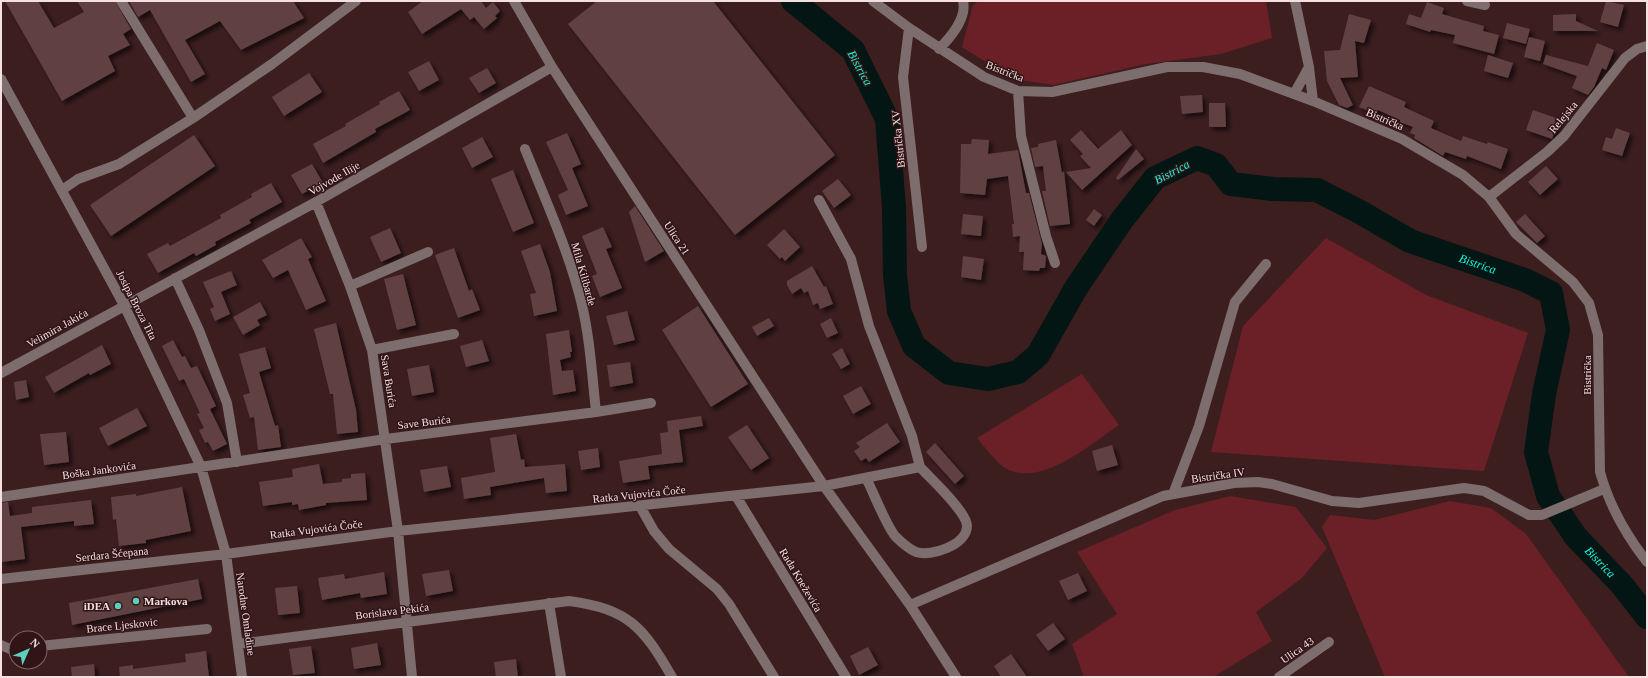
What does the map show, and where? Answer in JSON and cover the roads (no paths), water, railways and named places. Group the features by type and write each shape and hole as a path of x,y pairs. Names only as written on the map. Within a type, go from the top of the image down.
{"street":[{"path":"121,1 193,118"},
{"path":"62,190 78,179 119,164 193,118 272,64 356,1"},
{"name":"Ulica 21","path":"514,1 552,67 824,486"},
{"name":"Bistrička","path":"874,1 939,49 984,77 1018,91 1052,92 1167,67 1203,67 1240,74 1313,101 1402,139 1463,175 1489,197 1516,234 1572,282 1589,303 1598,335 1600,472 1604,489 1619,521 1647,562"},
{"path":"939,49 961,18 964,5 963,1"},
{"path":"1294,1 1309,68 1313,101"},
{"path":"1467,1 1485,5"},
{"name":"Bistrička XV","path":"909,28 903,77 922,247"},
{"name":"Relejska","path":"1489,197 1553,147 1564,136 1625,58 1637,49 1647,46"},
{"name":"Vojvode Ilije","path":"124,305 316,202 552,67"},
{"path":"1294,94 1309,68"},
{"name":"Josipa Broza Tita","path":"1,79 124,305 201,467 226,554"},
{"path":"1018,91 1021,136 1046,236 1055,263"},
{"name":"Mila Kilibarde","path":"526,149 563,244 581,301 588,341 596,412"},
{"path":"819,200 851,258 869,326 912,436 920,467 964,515 967,526 963,536 953,545 940,552 916,552 895,536 866,478"},
{"name":"Sava Burića","path":"316,202 350,286 372,350 386,438 398,531 412,677"},
{"path":"350,286 428,252"},
{"path":"1173,494 1199,426 1235,302 1266,264"},
{"path":"175,278 199,330 227,403 237,462"},
{"name":"Velimira Jakića","path":"1,373 124,305"},
{"path":"372,350 454,334"},
{"name":"Save Burića","path":"201,467 386,438 596,412 651,403"},
{"name":"Boška Jankovića","path":"1,497 201,467"},
{"name":"Ratka Vujovića Čoče","path":"226,554 398,531 824,486 920,467"},
{"name":"Bistrička IV","path":"910,605 1163,496 1234,483 1258,482 1272,484 1332,501 1359,503 1464,488 1484,491 1529,516 1542,515 1604,489"},
{"path":"824,486 910,605 956,677"},
{"name":"Rada Kneževića","path":"736,496 846,677"},
{"path":"640,506 654,531 669,549 717,590 729,604 774,677"},
{"name":"Serdara Šćepana","path":"1,579 226,554"},
{"name":"Narodne Omladine","path":"226,554 242,677"},
{"name":"Borislava Pekića","path":"238,644 569,601 593,604 619,614 638,626 653,645 672,677"},
{"path":"549,603 561,677"},
{"name":"Brace Ljeskovic","path":"48,645 206,629"},
{"name":"Ulica 43","path":"1279,677 1328,642"}],"waterway":[{"name":"Bistrica","path":"793,1 853,50 887,119 894,207 895,275 899,311 914,346 949,373 988,379 1018,372 1038,355 1076,288 1122,220 1155,178 1197,158 1216,165 1231,184 1273,189 1317,190 1360,212 1410,241 1525,280 1551,293 1558,330 1544,394 1536,452 1548,496 1576,537 1622,585 1647,617"}],"place":[{"name":"Markova","path":"136,601"},
{"name":"iDEA","path":"118,606"}]}
